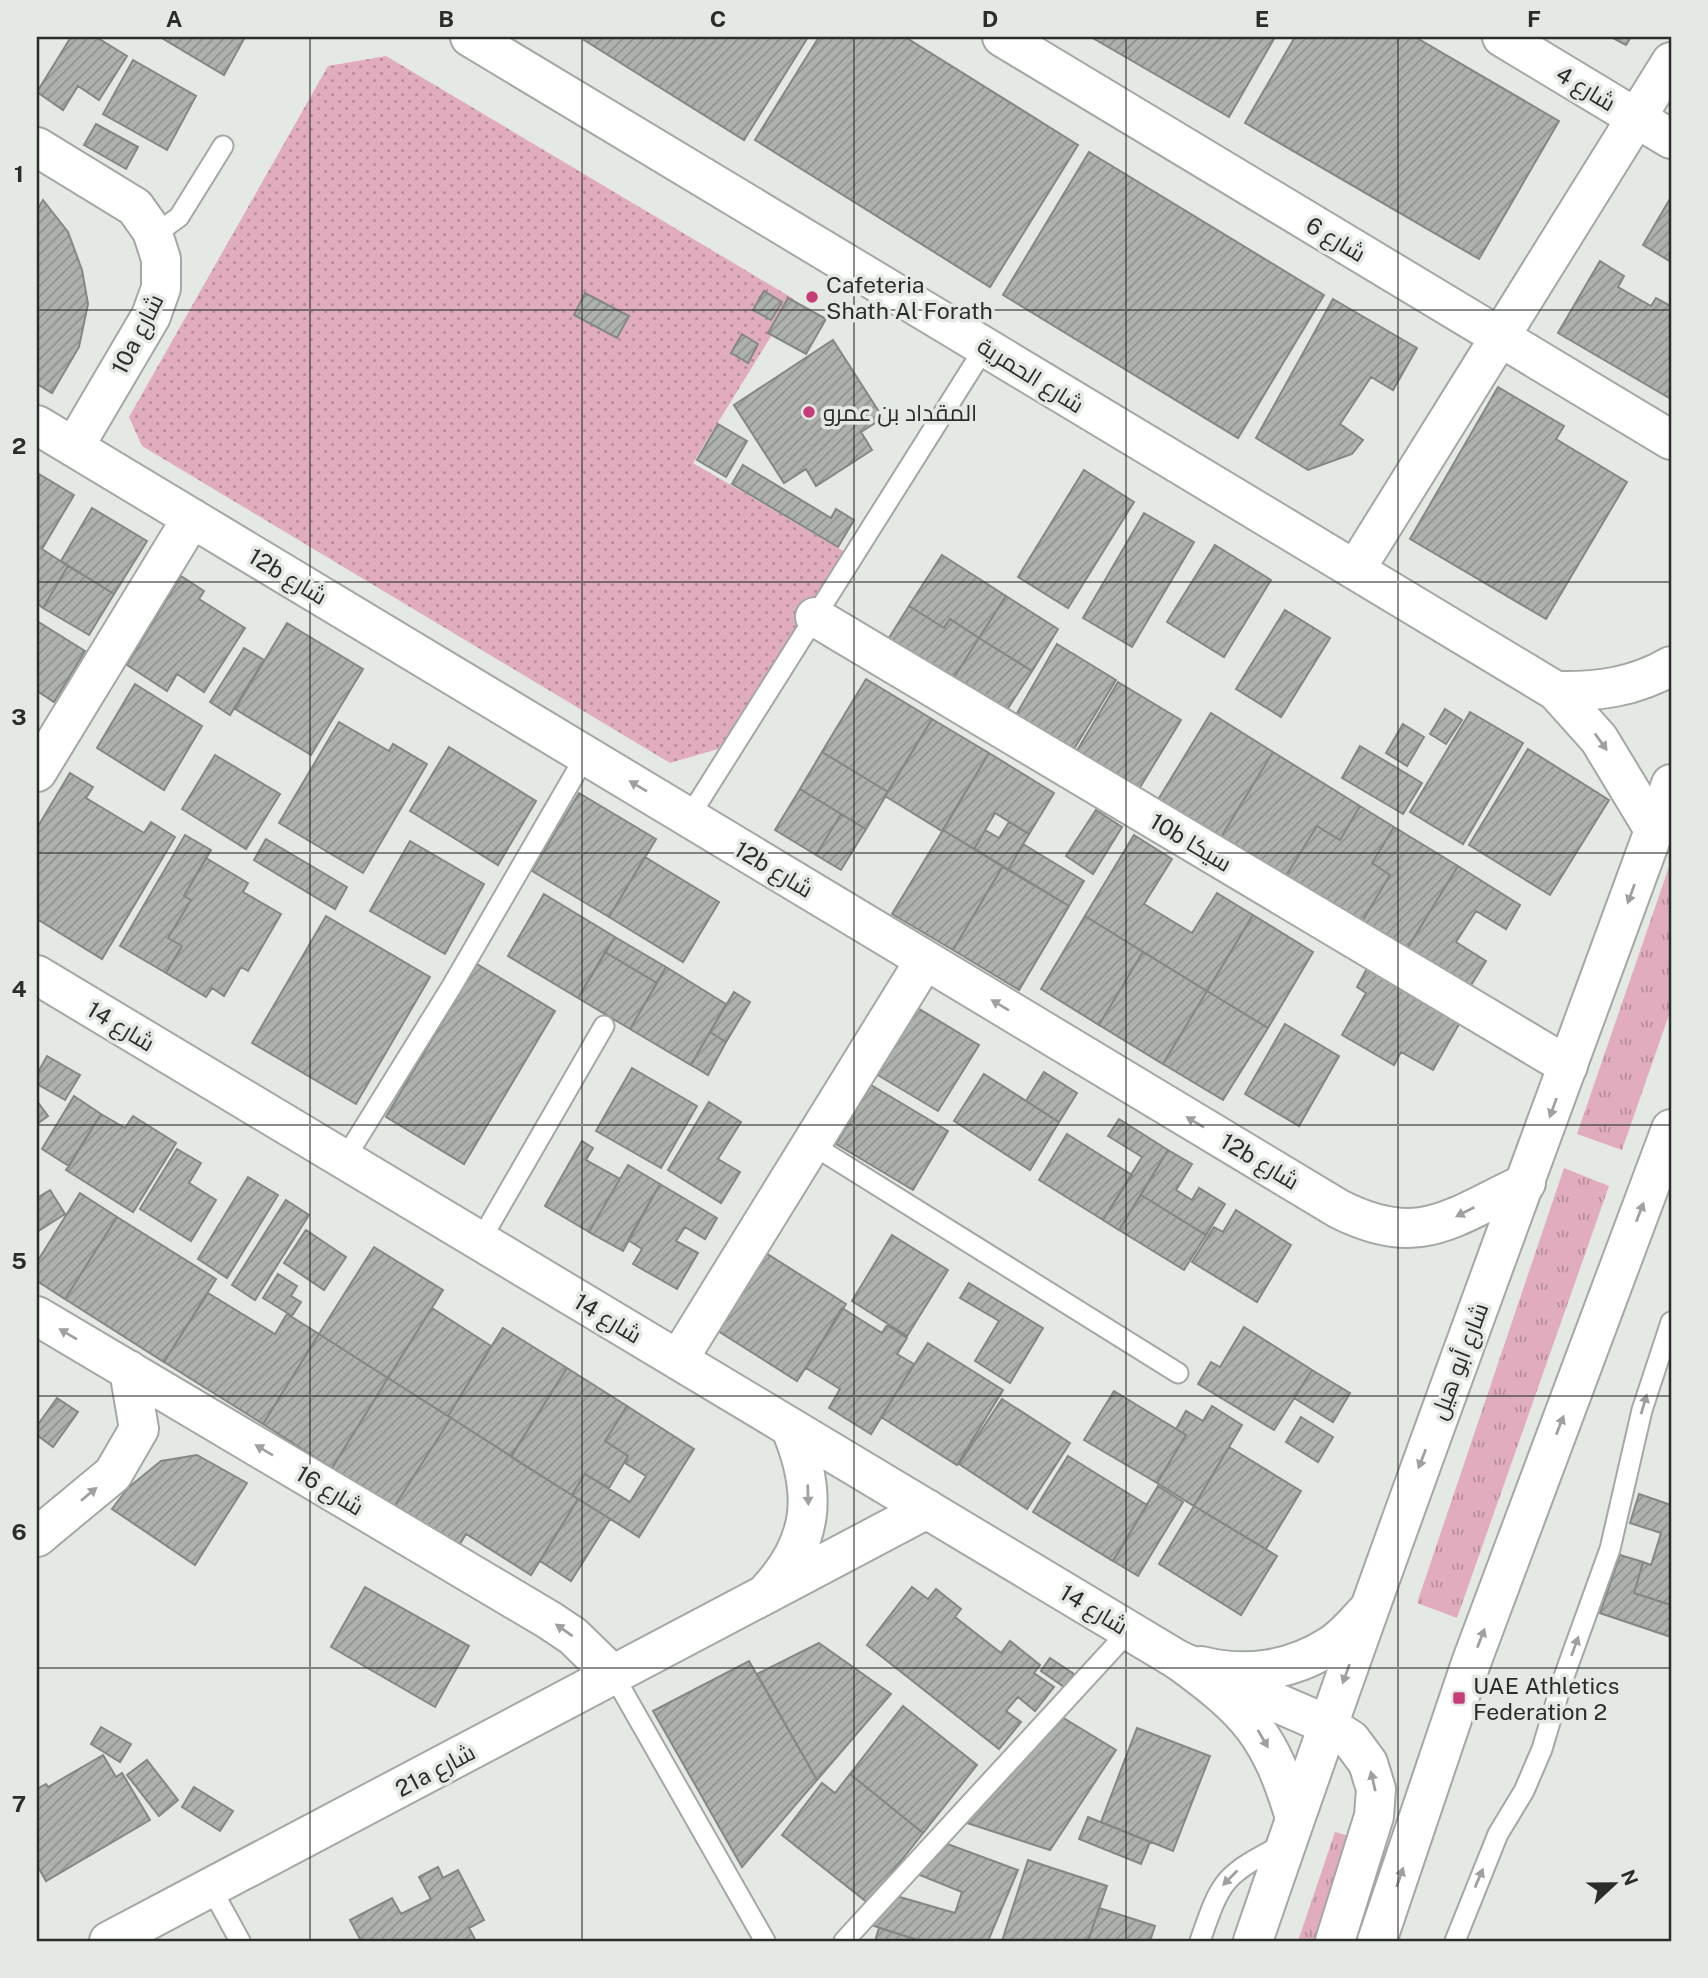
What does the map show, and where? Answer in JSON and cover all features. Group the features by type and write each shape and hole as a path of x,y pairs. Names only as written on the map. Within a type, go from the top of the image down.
{"street":[{"name":"شارع الحمرية","path":"470,37 1556,691 1599,739 1654,830"},
{"name":"شارع 6","path":"1002,37 1671,440"},
{"name":"شارع 4","path":"1502,37 1671,139"},
{"path":"1355,570 1671,62"},
{"name":"10a شارع","path":"37,147 135,207 154,235 162,259 161,288 151,316 74,447"},
{"name":"12b شارع","path":"37,425 925,960 1371,1225 1405,1230 1440,1224 1526,1183"},
{"path":"37,772 47,733 192,519"},
{"name":"10b سيكا","path":"815,617 1568,1066"},
{"name":"شارع الحمرية","path":"1556,691 1591,692 1625,686 1671,666"},
{"name":"شارع أبو هيل","path":"1253,1941 1401,1516 1671,784"},
{"path":"678,1360 925,960"},
{"name":"شارع 14","path":"39,982 344,1160 1178,1660 1226,1695 1258,1730 1282,1772 1291,1830"},
{"path":"1377,1941 1471,1663 1671,1129"},
{"name":"شارع 16","path":"37,1316 549,1620 580,1642 614,1676"},
{"path":"37,1538 113,1474 139,1429 129,1370"},
{"name":"21a شارع","path":"762,1598 787,1571 803,1537 810,1500 805,1464 792,1429"},
{"name":"21a شارع","path":"109,1941 927,1509"},
{"name":"شارع 14","path":"1178,1660 1230,1673 1283,1668 1331,1646 1370,1609"},
{"path":"1178,1660 1328,1725 1351,1740 1368,1762 1376,1789 1374,1816 1335,1941"}],"lane":[{"path":"154,235 179,217 223,146"},
{"path":"688,817 985,347"},
{"path":"344,1160 452,986 586,755"},
{"path":"480,1241 604,1026"},
{"path":"811,1144 1178,1373"},
{"path":"1455,1941 1498,1834 1524,1791 1542,1749 1562,1682 1610,1549 1642,1410 1671,1322"},
{"path":"844,1941 1129,1631"},
{"path":"614,1676 758,1938"},
{"path":"1200,1941 1223,1884 1234,1872 1291,1830"},
{"path":"211,1888 240,1941"}],"green space":[{"path":"386,56 794,299 693,463 852,556 718,749 670,763 142,446 129,417 328,66"},
{"path":"1671,861 1671,1009 1622,1150 1577,1134"},
{"path":"1564,1168 1609,1186 1457,1618 1417,1603"},
{"path":"1335,1832 1357,1838 1323,1941 1298,1941"}],"building":[{"path":"71,37 96,37 127,56 99,100 78,86 63,110 37,92"},
{"path":"160,37 245,37 224,75"},
{"path":"586,37 808,37 744,140 584,40"},
{"path":"819,37 905,37 1078,145 990,287 755,140"},
{"path":"1091,37 1275,37 1229,117"},
{"path":"1295,37 1415,37 1559,121 1479,259 1245,123"},
{"path":"1611,37 1631,37 1626,45"},
{"path":"133,60 196,96 167,150 103,114"},
{"path":"96,124 138,147 126,169 84,145"},
{"path":"1089,152 1324,295 1238,438 1003,295"},
{"path":"1671,197 1671,262 1643,245"},
{"path":"43,200 68,232 82,270 88,304 79,347 52,393 37,384 37,210"},
{"path":"1600,261 1624,276 1618,287 1651,306 1656,298 1671,306 1671,399 1558,333"},
{"path":"764,291 782,302 771,320 753,310"},
{"path":"585,293 629,316 617,338 574,315"},
{"path":"788,298 826,319 806,354 768,333"},
{"path":"1333,299 1417,348 1393,390 1371,377 1340,424 1363,440 1352,454 1308,470 1256,438"},
{"path":"742,334 758,344 748,363 731,353"},
{"name":"المقداد بن عمرو","path":"833,340 883,418 861,432 872,450 816,486 806,469 784,483 734,405"},
{"path":"1498,387 1564,426 1556,439 1627,482 1546,619 1410,539"},
{"path":"718,424 747,441 726,477 697,460"},
{"path":"743,465 831,518 836,509 854,520 838,547 732,484"},
{"path":"1084,470 1134,502 1068,608 1018,577"},
{"path":"39,474 74,495 42,549 68,566 43,608 37,603"},
{"path":"92,508 147,541 114,594 61,561"},
{"path":"1144,513 1194,542 1132,647 1083,618"},
{"path":"1215,545 1271,580 1224,657 1167,622"},
{"path":"942,555 1006,596 979,638 950,619 944,628 909,606"},
{"path":"68,566 114,594 89,635 43,608"},
{"path":"181,576 204,591 199,599 245,628 204,692 177,674 167,691 127,665"},
{"path":"1006,596 1058,629 1032,671 979,638"},
{"path":"909,606 944,628 950,619 979,638 951,682 887,641"},
{"path":"1285,610 1330,638 1281,717 1236,689"},
{"path":"37,621 85,651 54,702 37,691"},
{"path":"287,623 363,669 311,755 235,709"},
{"path":"979,638 1032,671 1003,716 951,682"},
{"path":"1057,644 1116,680 1074,749 1016,715"},
{"path":"244,648 264,660 230,715 210,702"},
{"path":"866,679 932,719 888,792 822,752"},
{"path":"1118,682 1181,720 1134,797 1072,759"},
{"path":"135,684 202,726 164,790 97,748"},
{"path":"1445,709 1462,720 1446,744 1430,734"},
{"path":"1470,712 1523,743 1463,844 1410,812"},
{"path":"1211,713 1273,752 1218,842 1156,803"},
{"path":"932,719 989,753 942,831 885,796"},
{"path":"339,722 389,751 393,744 427,764 363,873 279,823"},
{"path":"1403,724 1424,737 1407,766 1386,753"},
{"path":"1360,746 1422,783 1403,814 1342,778"},
{"path":"449,747 536,801 498,865 410,811"},
{"path":"1528,749 1609,800 1550,895 1469,845"},
{"path":"822,752 888,792 866,829 800,789"},
{"path":"1273,752 1360,806 1340,840 1317,826 1282,882 1218,842"},
{"path":"989,753 1054,793 1029,834 995,813 974,849 943,830"},
{"path":"215,755 280,794 246,849 182,809"},
{"path":"70,773 93,787 86,798 144,833 151,822 175,837 102,959 37,919 37,828"},
{"path":"800,789 841,814 816,855 775,830"},
{"path":"579,793 656,839 609,917 532,871"},
{"path":"1360,806 1394,827 1372,863 1390,875 1358,928 1282,882 1317,826 1340,840"},
{"path":"1096,810 1122,827 1093,874 1066,856"},
{"path":"841,814 866,829 841,870 816,855"},
{"path":"1009,822 1029,834 1008,870 974,849 985,830 999,838"},
{"path":"1394,827 1458,866 1402,957 1358,928 1390,875 1372,863"},
{"path":"943,830 1003,866 953,950 892,914"},
{"path":"185,835 211,850 184,896 191,900 168,938 182,946 166,973 120,946"},
{"path":"1134,835 1172,859 1144,904 1192,933 1217,893 1253,915 1207,991 1085,916"},
{"path":"266,839 347,887 335,909 254,860"},
{"path":"410,841 484,884 445,954 370,911"},
{"path":"1023,844 1084,881 1069,906 1008,870"},
{"path":"645,857 719,902 683,962 609,917"},
{"path":"206,858 248,883 243,892 281,914 248,971 241,967 224,996 212,988 206,997 166,973 182,946 168,938 191,900 184,896"},
{"path":"1003,866 1069,906 1019,990 953,950"},
{"path":"1458,866 1520,905 1506,929 1476,911 1456,942 1486,961 1465,995 1402,957"},
{"path":"544,894 615,937 578,998 508,956"},
{"path":"1253,915 1313,952 1268,1028 1207,991"},
{"path":"326,916 430,977 356,1104 252,1043"},
{"path":"1085,916 1143,952 1099,1025 1041,989"},
{"path":"615,937 666,967 657,983 605,952"},
{"path":"605,952 657,983 630,1029 578,998"},
{"path":"1143,952 1207,991 1163,1064 1099,1025"},
{"path":"1370,963 1463,1017 1433,1070 1401,1052 1394,1065 1342,1035 1366,993 1357,987"},
{"path":"477,964 555,1011 464,1164 386,1117"},
{"path":"666,967 726,1004 691,1065 630,1029"},
{"path":"1207,991 1268,1028 1223,1100 1163,1064"},
{"path":"734,992 750,1002 726,1042 710,1032"},
{"path":"916,1007 979,1045 938,1111 876,1074"},
{"path":"1285,1024 1339,1056 1299,1126 1245,1094"},
{"path":"710,1032 726,1042 708,1075 691,1065"},
{"path":"47,1056 80,1075 65,1100 37,1084 37,1074"},
{"path":"632,1068 697,1106 661,1168 596,1131"},
{"path":"1044,1072 1077,1093 1059,1122 1026,1101"},
{"path":"984,1074 1059,1122 1030,1170 954,1121"},
{"path":"871,1085 948,1131 913,1190 836,1144"},
{"path":"74,1096 101,1114 69,1166 42,1149"},
{"path":"37,1101 48,1116 37,1124"},
{"path":"709,1102 741,1122 718,1159 740,1172 721,1203 668,1170"},
{"path":"101,1114 125,1128 133,1116 176,1143 133,1212 66,1170"},
{"path":"1119,1119 1168,1150 1119,1230 1103,1220 1142,1157 1108,1136"},
{"path":"1067,1134 1132,1175 1103,1220 1039,1180"},
{"path":"582,1141 593,1148 586,1160 620,1179 589,1232 545,1206"},
{"path":"177,1149 201,1163 189,1183 216,1200 191,1241 140,1209"},
{"path":"1168,1150 1192,1164 1176,1190 1192,1200 1199,1188 1225,1204 1206,1235 1141,1195"},
{"path":"628,1165 660,1184 623,1251 589,1232"},
{"path":"248,1177 278,1195 227,1278 198,1259"},
{"path":"660,1184 717,1218 705,1239 685,1227 676,1241 698,1253 677,1289 633,1264 642,1249 628,1240"},
{"path":"50,1190 65,1214 37,1232 37,1198"},
{"path":"80,1193 117,1217 65,1299 37,1281 37,1262"},
{"path":"1141,1195 1206,1235 1184,1270 1119,1230"},
{"path":"286,1200 309,1215 255,1300 232,1285"},
{"path":"1236,1210 1291,1245 1257,1302 1192,1262 1214,1227 1223,1232"},
{"path":"117,1217 216,1279 164,1362 65,1299"},
{"path":"306,1230 346,1257 324,1290 284,1263"},
{"path":"892,1235 948,1270 907,1336 852,1301"},
{"path":"374,1247 443,1290 388,1378 319,1334"},
{"path":"766,1253 846,1304 797,1381 718,1331"},
{"path":"278,1274 297,1286 291,1296 301,1302 292,1316 263,1298"},
{"path":"969,1283 1043,1328 1010,1383 975,1361 999,1321 960,1298"},
{"path":"208,1293 275,1334 287,1314 319,1334 263,1424 164,1362"},
{"path":"432,1308 491,1346 448,1416 388,1378"},
{"path":"842,1308 882,1333 887,1325 907,1338 897,1354 914,1364 871,1434 829,1408 840,1389 806,1368"},
{"path":"1244,1327 1312,1370 1274,1430 1198,1384 1211,1362 1220,1367"},
{"path":"503,1328 567,1368 511,1456 448,1416"},
{"path":"319,1334 388,1378 332,1468 263,1424"},
{"path":"928,1343 1003,1390 957,1465 881,1417"},
{"path":"567,1368 627,1406 605,1441 628,1456 609,1488 585,1474 572,1495 511,1457"},
{"path":"1312,1370 1350,1393 1333,1422 1294,1398"},
{"path":"388,1378 451,1418 394,1507 332,1468"},
{"path":"1114,1391 1186,1435 1157,1483 1084,1440"},
{"path":"57,1398 78,1412 53,1447 37,1435 37,1426"},
{"path":"1002,1399 1070,1443 1027,1509 959,1464"},
{"path":"627,1406 694,1449 639,1537 572,1495 585,1474 630,1502 646,1476 625,1463 628,1456 605,1441"},
{"path":"1212,1406 1242,1425 1194,1506 1157,1483 1186,1435 1176,1429 1186,1411 1203,1421"},
{"path":"1301,1417 1333,1437 1318,1462 1286,1442"},
{"path":"451,1418 578,1499 531,1575 466,1534 458,1547 394,1507"},
{"path":"1229,1447 1301,1491 1266,1549 1194,1506"},
{"path":"197,1455 247,1483 195,1565 112,1509 128,1488 161,1461"},
{"path":"1068,1456 1147,1505 1113,1561 1033,1512"},
{"path":"1158,1486 1183,1502 1138,1576 1113,1561"},
{"path":"1639,1494 1671,1505 1671,1605 1634,1593 1643,1562 1651,1565 1661,1533 1630,1523"},
{"path":"578,1499 610,1519 571,1581 540,1561"},
{"path":"1194,1506 1277,1556 1241,1615 1159,1564"},
{"path":"1620,1555 1643,1562 1634,1593 1671,1605 1671,1637 1600,1613"},
{"path":"365,1587 469,1646 435,1707 331,1647"},
{"path":"912,1587 928,1599 936,1589 961,1609 955,1617 1001,1653 1010,1641 1040,1665 1034,1673 1054,1687 1035,1711 1018,1697 1006,1711 1021,1722 999,1749 867,1645"},
{"path":"819,1643 891,1694 817,1780 757,1674"},
{"path":"1050,1658 1074,1674 1064,1687 1041,1671"},
{"path":"749,1661 817,1780 742,1867 653,1711"},
{"path":"903,1706 977,1765 923,1833 850,1774"},
{"path":"1057,1714 1116,1750 1050,1850 964,1822"},
{"path":"101,1727 131,1744 120,1762 91,1744"},
{"path":"1137,1728 1210,1756 1173,1851 1101,1822"},
{"path":"103,1755 116,1777 122,1773 150,1820 46,1881 37,1865 37,1789 46,1784 48,1787"},
{"path":"147,1760 178,1800 159,1816 127,1775"},
{"path":"850,1774 923,1833 868,1903 782,1835 822,1783 835,1793"},
{"path":"194,1787 233,1811 220,1831 182,1807"},
{"path":"1088,1817 1150,1842 1141,1864 1079,1839"},
{"path":"942,1842 1018,1870 988,1941 921,1941 871,1925 896,1896 955,1913 962,1892 915,1873"},
{"path":"1028,1860 1107,1886 1088,1941 1002,1941"},
{"path":"438,1867 443,1878 458,1870 484,1920 469,1928 476,1941 361,1941 350,1920 392,1898 401,1914 431,1899 419,1877"},
{"path":"1099,1908 1155,1926 1150,1941 1088,1941"},
{"path":"879,1928 921,1941 875,1941"}],"place":[{"name":"Cafeteria Shath Al Forath","path":"812,297"},
{"name":"المقداد بن عمرو","path":"809,412"},
{"name":"UAE Athletics Federation 2","path":"1459,1698"}]}
